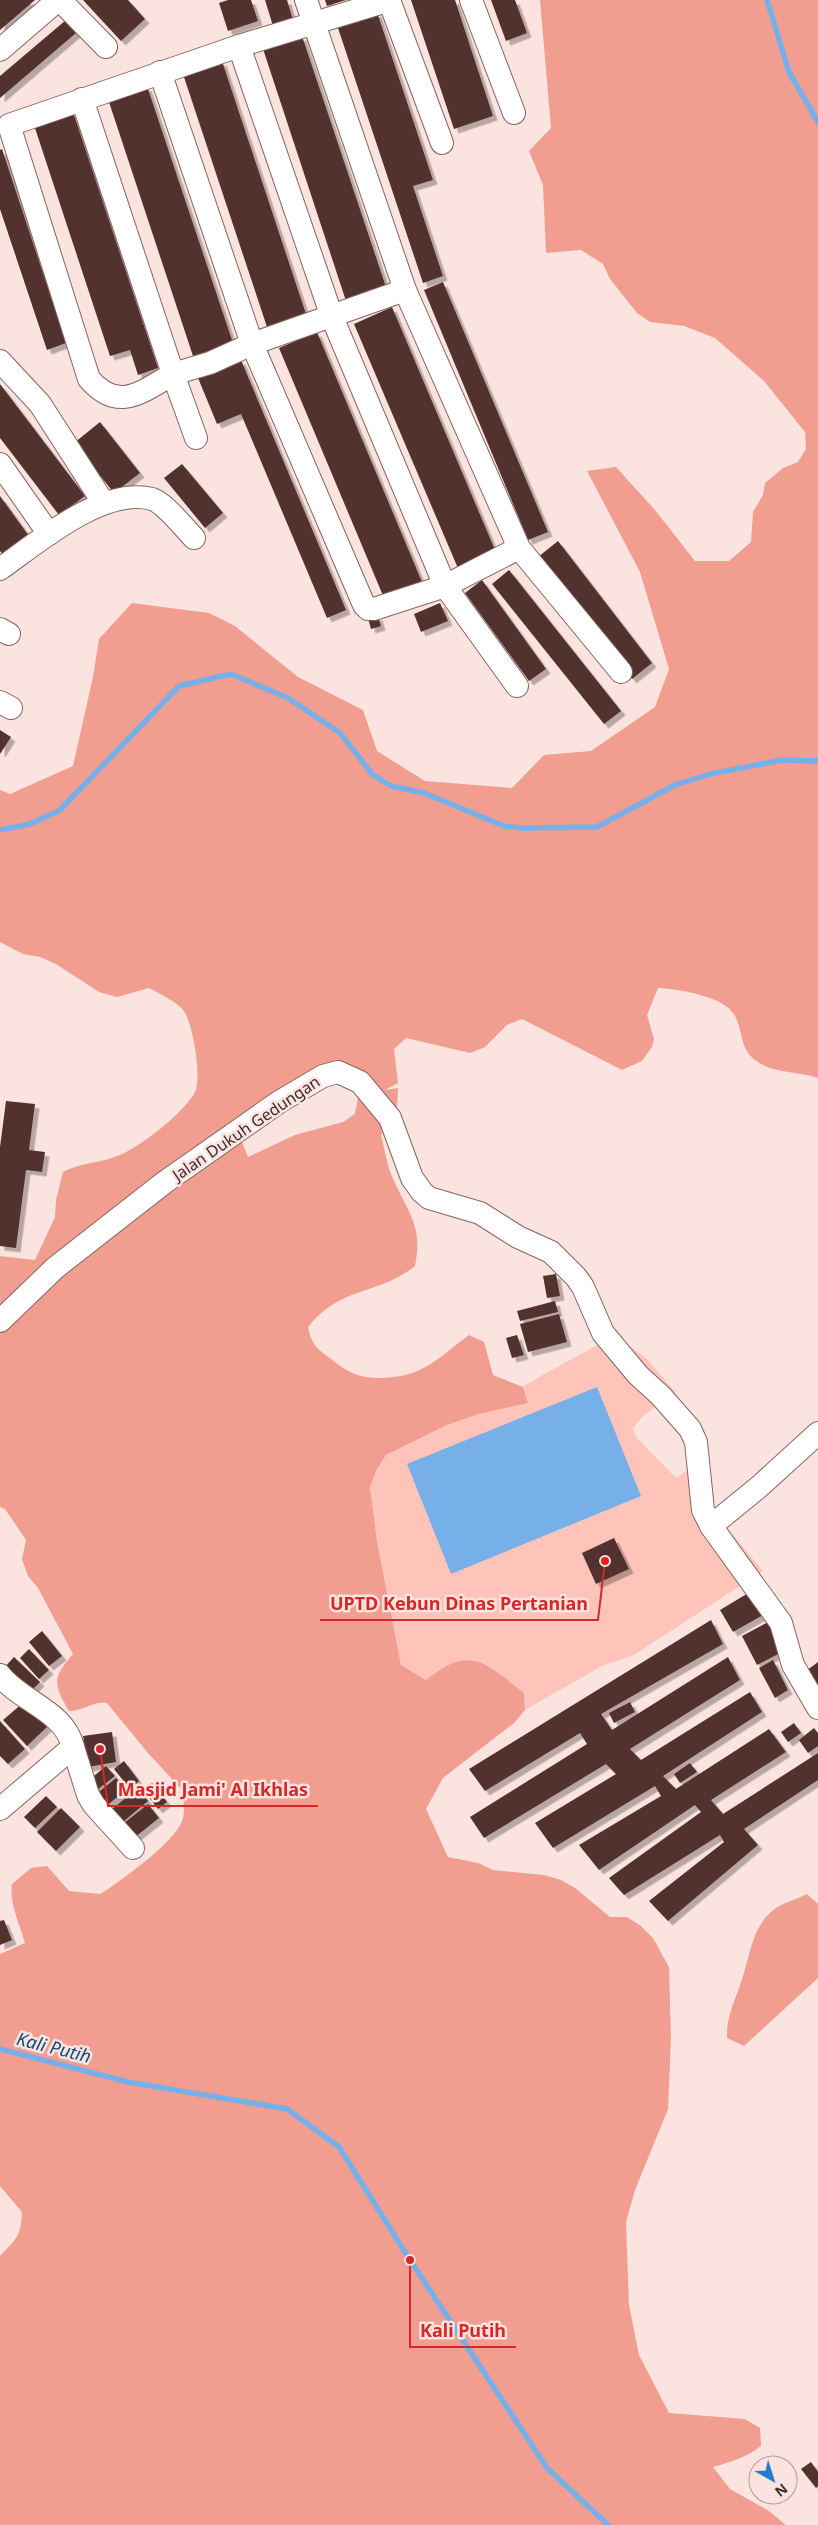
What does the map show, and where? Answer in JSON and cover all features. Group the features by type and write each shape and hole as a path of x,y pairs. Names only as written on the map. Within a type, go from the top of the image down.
{"street":[{"path":"0,50 59,0 106,47"},
{"path":"306,0 406,290 519,548 621,672"},
{"path":"406,290 252,344 210,363 173,374 135,396 120,399 102,392 89,379 4,128 82,98 160,72 390,0 442,143"},
{"path":"471,0 514,113"},
{"path":"239,46 332,317 445,586 517,686"},
{"path":"160,72 252,344 364,605 368,609 374,609 445,586 519,548"},
{"path":"82,98 196,438"},
{"path":"0,361 40,404 103,502"},
{"path":"0,464 50,534"},
{"path":"0,569 50,534 103,502 153,499 168,511 194,538"},
{"name":"Jalan Dukuh Gedungan","path":"0,1321 55,1268 165,1182 279,1102 323,1076 338,1072 360,1082 386,1113 412,1178 422,1192 429,1198 480,1213 518,1237 551,1252 584,1287 604,1333 638,1375 661,1396 690,1429 696,1442 703,1510 711,1526"},
{"path":"818,1433 760,1486 711,1526 780,1623 793,1665 818,1708"},
{"path":"0,1675 13,1690 57,1720 68,1733 88,1795 134,1848"},
{"path":"0,1809 72,1747"}],"shaded area":[{"path":"540,0 818,0 818,1078 770,1068 755,1060 750,1056 742,1040 735,1016 722,1003 689,992 658,988 647,1015 654,1039 652,1047 642,1061 622,1070 522,1019 507,1025 485,1047 470,1053 406,1038 394,1049 398,1083 385,1090 398,1088 397,1108 381,1135 392,1176 416,1231 417,1253 415,1266 401,1276 334,1304 308,1327 317,1348 340,1366 362,1376 374,1378 396,1377 419,1370 438,1359 469,1335 484,1342 493,1375 523,1387 528,1403 479,1414 447,1425 386,1455 377,1469 370,1487 377,1541 401,1665 426,1680 455,1663 466,1660 477,1662 499,1673 524,1693 525,1710 514,1723 443,1778 426,1809 448,1857 478,1863 493,1870 544,1875 561,1880 575,1888 610,1917 627,1917 641,1926 653,1938 669,1967 671,2038 668,2109 635,2190 626,2222 629,2305 639,2355 669,2413 745,2419 760,2428 761,2446 744,2457 713,2467 730,2489 748,2499 748,2505 758,2505 786,2525 0,2525 0,2256 17,2237 22,2212 0,2186 0,1954 25,1943 13,1906 12,1884 31,1868 47,1866 69,1891 101,1894 148,1859 171,1838 183,1818 184,1808 183,1791 148,1753 107,1703 97,1703 69,1711 60,1694 57,1681 58,1675 73,1654 38,1588 28,1576 22,1559 26,1540 5,1509 0,1507 0,1256 35,1260 55,1217 56,1200 63,1172 71,1168 119,1155 146,1140 173,1118 188,1102 197,1087 198,1077 196,1052 191,1028 184,1011 173,1001 149,988 117,997 99,992 56,964 40,957 23,954 0,942 0,790 10,794 73,766 93,677 99,639 132,603 209,613 235,626 298,677 363,710 377,751 425,781 512,788 544,755 591,751 655,707 669,669 640,572 587,471 616,467 655,510 695,561 729,561 751,542 753,512 763,495 765,483 783,468 798,462 806,449 805,432 764,381 715,338 684,326 650,322 637,313 610,279 603,264 581,250 546,253 543,185 529,151 551,128","holes":["362,1076 355,1114 343,1122 295,1135 248,1157 233,1120 288,1084"]},
{"path":"614,1335 647,1359 676,1393 644,1415 633,1428 636,1437 676,1478 708,1456 712,1510 763,1571 634,1655 602,1666 525,1710 524,1693 440,1669 426,1680 401,1665 377,1541 370,1487 377,1469 386,1455 447,1425 479,1414 528,1403 523,1387"},
{"path":"807,1894 818,1904 818,1978 744,2046 727,2038 730,2014 754,1939 762,1922 776,1908"}],"water":[{"path":"597,1387 641,1496 451,1574 407,1464"}],"building":[{"path":"0,0 35,0 0,30"},
{"path":"83,0 128,0 145,19 121,41"},
{"path":"228,0 251,0 258,21 228,31 219,3"},
{"path":"265,0 287,0 293,20 273,26"},
{"path":"325,0 346,0 327,6"},
{"path":"411,0 455,0 493,116 454,129"},
{"path":"491,0 515,0 527,33 506,41"},
{"path":"377,12 433,180 413,186 443,276 423,283 337,25"},
{"path":"66,20 76,33 0,98 0,76"},
{"path":"302,36 388,293 348,307 263,49"},
{"path":"222,61 308,320 269,333 183,74"},
{"path":"147,86 233,343 193,356 108,99"},
{"path":"73,112 158,368 138,375 130,350 110,356 34,125"},
{"path":"2,149 66,343 47,350 0,209 0,150"},
{"path":"443,282 548,532 528,540 424,290"},
{"path":"392,307 498,557 460,573 354,324"},
{"path":"317,332 422,582 384,598 279,348"},
{"path":"241,360 346,610 327,618 241,414 217,424 196,373"},
{"path":"0,384 85,496 59,515 0,438"},
{"path":"100,422 140,473 114,493 74,443"},
{"path":"182,464 223,513 205,528 164,478"},
{"path":"0,496 29,536 3,555 0,551"},
{"path":"558,541 652,663 632,679 538,557"},
{"path":"509,570 621,711 604,724 492,584"},
{"path":"482,580 546,669 529,681 465,593"},
{"path":"440,603 448,621 421,632 414,614"},
{"path":"378,616 381,626 371,629 368,618"},
{"path":"0,730 11,737 0,754"},
{"path":"6,1101 35,1104 29,1150 45,1152 42,1172 26,1170 16,1248 0,1246 0,1147"},
{"path":"556,1274 560,1296 547,1298 543,1276"},
{"path":"555,1301 558,1312 520,1321 517,1311"},
{"path":"559,1314 567,1342 528,1352 520,1324"},
{"path":"517,1335 524,1355 512,1358 506,1338"},
{"path":"614,1538 629,1569 596,1584 582,1553"},
{"path":"750,1592 763,1615 733,1632 720,1610"},
{"path":"711,1620 723,1644 601,1714 612,1730 728,1657 740,1680 630,1749 641,1760 750,1692 762,1712 663,1776 676,1789 769,1729 786,1752 711,1800 723,1814 818,1753 818,1780 744,1829 758,1845 668,1921 649,1901 724,1842 720,1835 624,1895 609,1878 701,1812 695,1805 599,1870 579,1845 661,1796 655,1786 553,1848 535,1823 616,1774 606,1764 484,1838 470,1817 587,1744 580,1733 485,1791 469,1769"},
{"path":"768,1622 784,1651 757,1665 742,1636"},
{"path":"42,1631 62,1656 49,1666 29,1642"},
{"path":"29,1649 49,1670 39,1679 20,1658"},
{"path":"14,1657 40,1682 28,1694 3,1669"},
{"path":"773,1660 788,1690 775,1698 759,1668"},
{"path":"818,1662 818,1684 812,1689 802,1674"},
{"path":"24,1702 47,1727 27,1746 3,1720"},
{"path":"630,1702 635,1712 614,1723 609,1713"},
{"path":"0,1721 25,1749 8,1764 0,1756"},
{"path":"794,1723 801,1733 788,1742 781,1732"},
{"path":"814,1728 818,1733 818,1746 808,1753 799,1740"},
{"path":"112,1732 116,1762 88,1767 83,1736"},
{"path":"124,1761 139,1781 130,1789 114,1769"},
{"path":"690,1763 697,1772 680,1783 674,1774"},
{"path":"106,1766 115,1776 97,1790 89,1780"},
{"path":"116,1778 126,1790 105,1807 95,1795"},
{"path":"152,1783 167,1802 158,1809 143,1790"},
{"path":"138,1788 148,1801 123,1822 112,1809"},
{"path":"46,1796 57,1807 35,1828 24,1817"},
{"path":"148,1804 159,1818 134,1838 123,1824"},
{"path":"61,1808 80,1827 56,1851 37,1832"},
{"path":"4,1920 12,1940 0,1945 0,1921"},
{"path":"811,2462 818,2472 818,2486 816,2488 801,2469"}],"waterway":[{"path":"767,0 789,72 818,122"},
{"path":"0,830 30,824 60,810 179,686 231,674 288,698 340,733 373,775 391,786 424,793 504,826 522,828 597,827 675,785 710,774 782,760 818,761"},
{"name":"Kali Putih","path":"0,2049 128,2082 287,2109 339,2147 410,2260 547,2468 608,2525"}],"place":[{"name":"UPTD Kebun Dinas Pertanian","path":"605,1561"},
{"name":"Masjid Jami' Al Ikhlas","path":"100,1749"},
{"name":"Kali Putih","path":"410,2260"}]}
